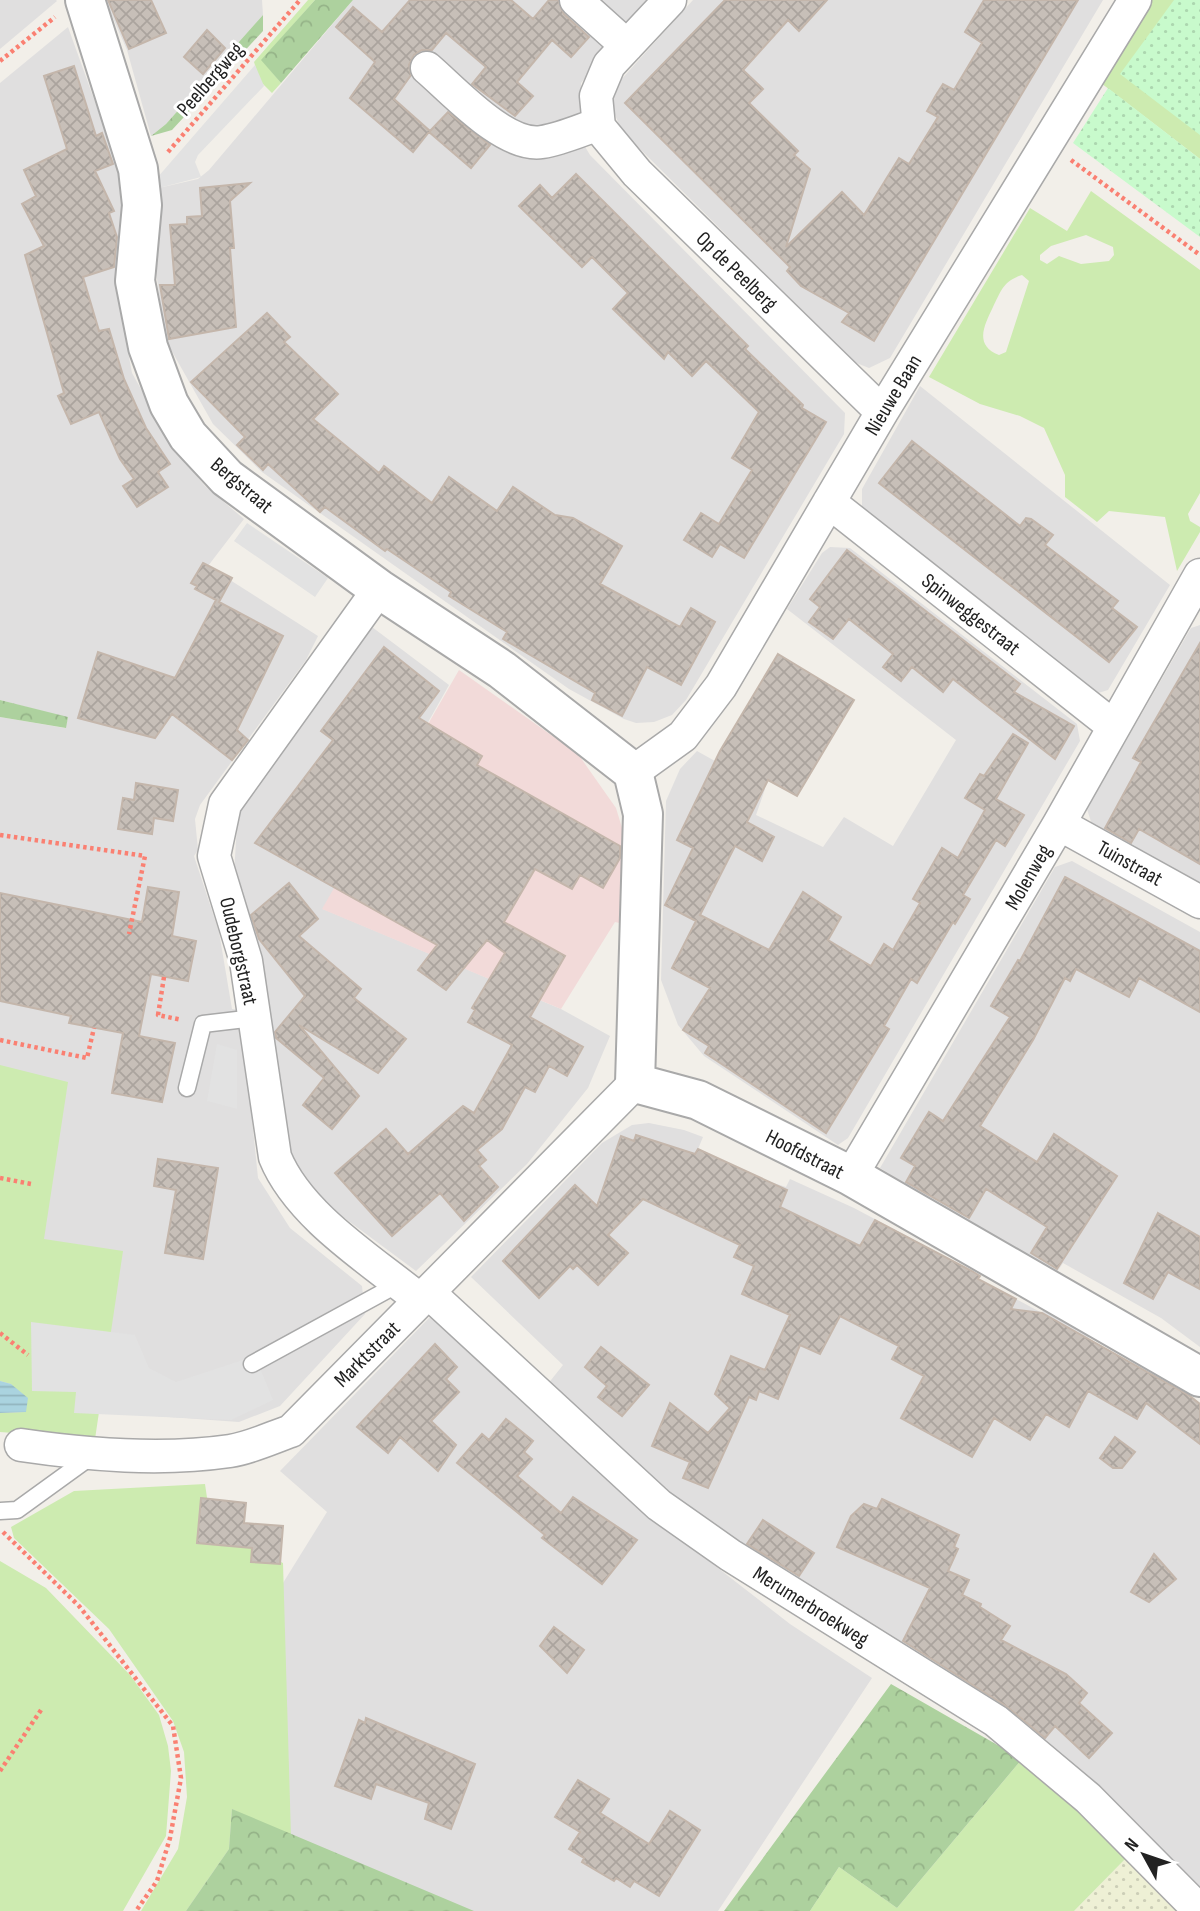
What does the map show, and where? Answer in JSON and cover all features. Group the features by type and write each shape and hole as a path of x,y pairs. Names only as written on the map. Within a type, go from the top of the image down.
{"street":[{"path":"576,0 627,46"},
{"path":"427,68 503,132 519,141 541,142 599,124 596,96 609,65 670,0"},
{"name":"Nieuwe Baan","path":"633,772 682,736 721,687 882,412 1135,0"},
{"name":"Bergstraat","path":"75,4 138,169 142,205 135,281 148,347 175,414 188,436 227,478 379,589 502,670 633,772"},
{"name":"Op de Peelberg","path":"599,124 637,173 882,412"},
{"name":"Spinweggestraat","path":"829,502 1112,726"},
{"name":"Molenweg","path":"851,1177 1059,824 1112,726 1197,588"},
{"name":"Oudeborgstraat","path":"379,589 225,804 214,856 246,961 275,1157 285,1181 310,1209 416,1292"},
{"path":"633,772 643,814 635,1083"},
{"name":"Tuinstraat","path":"1059,824 1200,902"},
{"name":"Hoofdstraat","path":"635,1083 698,1100 851,1177 1200,1377"},
{"name":"Marktstraat","path":"21,1445 160,1456 232,1451 291,1431 416,1292 635,1083"},
{"name":"Merumerbroekweg","path":"416,1292 659,1504 730,1555 996,1721 1088,1798 1200,1911"}],"lane":[{"path":"187,1088 203,1024 254,1018"},
{"path":"252,1364 416,1292"},
{"path":"0,1511 18,1510 96,1453"}],"path":[{"name":"Peelbergweg","path":"138,169 160,161 300,0"},
{"path":"0,61 75,4"},
{"path":"1047,142 1200,255"},
{"path":"0,835 145,856 129,934"},
{"path":"164,977 158,1015 203,1024"},
{"path":"0,1040 87,1058 94,1028"},
{"path":"0,1178 31,1184"},
{"path":"0,1334 28,1355"},
{"path":"0,1530 79,1606 173,1726 181,1778 170,1838 157,1881 136,1911"},
{"path":"0,1771 41,1710"}],"shaded area":[{"path":"0,0 56,0 57,1 0,49"},
{"path":"105,0 262,0 263,15 166,124 151,136 127,50"},
{"path":"353,0 650,0 581,83 581,140 590,155 845,413 844,434 686,700 672,715 654,722 636,723 569,689 262,472 213,424 165,339 156,271 154,189 198,179 209,170"},
{"path":"693,0 1103,0 890,358 869,368 854,362 621,130 611,104 619,82"},
{"path":"68,27 117,163 127,265 123,325 132,373 175,450 205,486 244,519 208,566 318,636 306,660 200,805 195,819 198,850 194,856 219,932 232,1009 241,1010 258,1178 290,1228 362,1286 365,1314 280,1406 239,1422 0,1405 0,717 65,728 68,718 0,700 0,83"},
{"path":"255,65 264,86 198,155 195,162 201,177 159,188 157,178"},
{"path":"920,386 1170,585 1108,690 1095,694 862,508 862,489"},
{"path":"247,523 328,578 315,597 234,541"},
{"path":"830,547 850,548 1077,724 1080,741 848,1138 838,1145 704,1056 678,1025 661,980 666,801 680,769 697,751 765,789 756,815 823,847 844,817 893,846 956,740 787,609 822,553"},
{"path":"1200,625 1200,888 1093,828 1087,809 1191,628"},
{"path":"372,627 449,685 323,909 561,1009 610,1036 588,1088 527,1164 416,1271 300,1185 287,1153 233,890 238,809 273,755"},
{"path":"459,670 578,754 616,808 632,861 624,924 615,922 561,1009 322,909"},
{"path":"1072,861 1200,932 1200,1347 1161,1318 1063,1263 1057,1272 988,1236 880,1168 1055,867"},
{"path":"217,1044 237,1050 237,1109 207,1101"},
{"path":"649,1123 703,1137 698,1149 765,1180 786,1187 790,1179 854,1208 980,1275 979,1279 1042,1313 1044,1308 1091,1333 1088,1339 1160,1377 1200,1404 1200,1899 1041,1742 1043,1739 1019,1716 949,1676 948,1672 664,1496 667,1488 652,1483 547,1385 563,1365 471,1277 602,1143 632,1125"},
{"path":"431,1316 511,1377 674,1534 790,1624 872,1678 718,1911 186,1911 218,1688 327,1512 280,1471"},
{"path":"31,1322 135,1335 149,1368 176,1382 255,1356 273,1400 231,1420 74,1413 76,1392 32,1391"}],"green space":[{"path":"308,0 315,0 262,60 281,83 272,93 260,81 254,62"},
{"path":"315,0 353,0 281,83 261,60"},
{"path":"1151,0 1188,0 1200,59 1200,159 1097,80"},
{"path":"1174,0 1200,0 1200,135 1120,74"},
{"path":"263,15 263,31 172,130 151,136 166,124"},
{"path":"1108,88 1200,159 1200,237 1073,143"},
{"path":"1091,191 1200,270 1200,493 1188,514 1190,521 1200,527 1200,532 1177,571 1165,517 1109,511 1097,522 1065,497 1065,475 1044,428 1020,416 980,404 929,377 1030,208 1067,231","holes":["1086,235 1113,247 1114,255 1109,261 1081,264 1059,256 1047,264 1040,260 1040,255 1051,246","1022,275 1029,281 1006,352 999,355 986,346 983,334 985,327 1003,287"]},
{"path":"0,700 68,717 66,728 0,717"},
{"path":"0,1065 68,1082 44,1239 123,1251 95,1439 0,1432 0,1413 26,1412 11,1384 0,1381"},
{"path":"205,1484 210,1518 256,1550 283,1563 291,1837 232,1809 229,1849 186,1911 141,1911 178,1849 187,1797 184,1752 173,1721 109,1629 14,1538 11,1527 74,1491"},
{"path":"0,1561 46,1588 130,1675 159,1715 168,1746 171,1771 166,1836 123,1911 0,1911"},
{"path":"891,1684 1022,1759 897,1908 839,1867 810,1911 724,1911"},
{"path":"1022,1759 1129,1855 1074,1911 810,1911 839,1867 897,1908"},
{"path":"232,1809 474,1911 186,1911 229,1849"},
{"path":"1129,1855 1186,1911 1074,1911"}],"water":[{"path":"0,1381 11,1384 28,1398 26,1412 0,1413"}],"building":[{"path":"108,0 151,0 166,33 129,49"},
{"path":"410,0 511,0 533,19 549,0 558,0 564,14 589,37 571,57 552,40 517,82 533,96 515,116 472,84 486,67 446,33 432,50 422,50 414,55 409,65 411,75 394,99 430,131 448,112 490,145 471,168 429,132 413,152 350,98 375,62 336,27 353,7 382,32"},
{"path":"725,0 827,0 799,31 788,20 743,70 763,89 749,103 798,151 794,155 810,169 786,247 842,192 864,215 899,158 909,164 938,117 927,111 936,95 943,84 954,90 982,43 965,32 984,0 1078,0 874,341 842,322 849,313 801,286 787,271 790,267 625,103"},
{"path":"207,30 225,48 203,74 184,57"},
{"path":"74,66 96,136 102,133 113,164 95,171 114,211 109,213 117,237 114,267 83,277 99,331 109,329 124,379 146,428 170,464 158,472 168,487 137,507 123,486 134,479 120,459 99,412 71,424 58,396 64,393 25,255 44,246 22,204 36,196 24,170 67,149 44,76"},
{"path":"576,174 748,346 745,349 803,405 802,408 826,422 744,558 720,544 712,557 684,540 701,513 719,524 752,470 732,458 759,412 706,361 692,376 668,352 664,359 613,309 628,293 592,257 582,267 519,206 540,185 552,198"},
{"path":"250,183 230,201 234,248 230,248 236,327 169,339 160,285 175,285 170,225 187,224 187,217 202,216 200,188"},
{"path":"267,313 290,337 284,342 338,394 313,419 379,473 384,466 432,503 449,477 497,511 513,487 555,515 573,518 622,546 600,584 680,627 691,608 715,622 681,685 647,667 622,716 592,700 595,693 503,639 507,632 449,596 451,592 387,549 385,551 325,507 320,512 268,464 263,470 237,445 245,437 191,382"},
{"path":"912,441 1020,526 1026,518 1031,519 1053,535 1045,545 1118,601 1112,608 1137,627 1109,662 879,483"},
{"path":"847,550 1020,684 1014,692 1074,726 1055,759 953,679 943,692 912,667 901,681 883,667 893,654 849,619 833,639 809,622 820,607 810,599"},
{"path":"203,563 232,578 219,602 283,636 237,730 248,740 232,760 172,714 155,738 78,718 98,652 175,678 216,600 195,589 197,586 191,583"},
{"path":"1200,643 1200,864 1139,829 1131,843 1105,828 1141,762 1133,758"},
{"path":"384,647 439,691 419,718 482,756 477,765 620,846 620,858 603,888 580,875 572,889 535,869 504,922 565,956 530,1017 583,1047 567,1076 549,1066 535,1092 525,1087 502,1129 477,1150 486,1160 479,1166 498,1187 464,1221 440,1193 392,1236 335,1173 386,1129 408,1154 463,1106 474,1113 512,1045 468,1022 475,1010 472,1008 505,953 487,940 446,990 418,970 437,945 255,843 333,740 321,731"},
{"path":"778,654 854,700 797,796 768,780 747,822 774,837 762,861 735,846 700,915 769,950 803,892 841,917 828,940 871,966 884,944 893,950 920,903 913,899 942,848 958,858 985,810 965,798 980,774 984,776 1013,734 1028,743 996,799 1024,815 1005,846 996,840 963,895 970,899 955,924 953,922 917,983 911,979 884,1026 889,1029 826,1133 705,1053 709,1046 683,1030 710,988 672,968 696,921 665,905 693,848 677,840 720,751"},
{"path":"136,783 178,790 173,821 154,818 152,834 118,829 123,798 134,800"},
{"path":"1065,877 1200,951 1200,1012 1139,978 1129,997 1076,969 1070,981 1065,978 1033,1040 980,1126 1037,1162 1054,1134 1117,1176 1057,1269 1031,1253 1047,1227 986,1189 969,1218 906,1182 915,1166 901,1158 929,1112 943,1121 1010,1017 991,1006 1018,960 1020,961"},
{"path":"289,883 318,919 299,936 361,989 354,998 406,1039 378,1073 299,1025 359,1096 332,1129 303,1105 324,1078 276,1038 275,1032 305,996 259,939 251,915"},
{"path":"148,887 179,892 172,936 196,941 188,981 151,974 139,1036 175,1043 162,1102 112,1093 123,1033 69,1023 71,1016 0,1001 0,893 142,922"},
{"path":"636,1135 695,1154 698,1149 787,1190 780,1207 860,1246 875,1220 972,1271 980,1276 978,1279 1016,1299 1011,1309 1042,1313 1190,1396 1200,1404 1200,1444 1146,1403 1137,1419 1088,1391 1069,1427 1046,1414 1030,1440 994,1418 972,1457 901,1418 924,1376 892,1359 899,1346 840,1316 820,1354 800,1345 778,1399 759,1391 756,1400 749,1397 708,1488 683,1478 690,1462 652,1446 670,1403 708,1433 730,1408 715,1394 731,1356 765,1370 790,1315 742,1294 754,1266 734,1257 740,1245 643,1199 608,1235 628,1253 598,1285 577,1265 573,1269 570,1266 539,1298 503,1261 575,1185 597,1206 621,1136 634,1141"},
{"path":"158,1159 218,1168 203,1259 165,1253 176,1190 154,1186"},
{"path":"1158,1213 1200,1237 1200,1289 1168,1272 1153,1299 1124,1283"},
{"path":"435,1344 457,1367 446,1379 459,1392 431,1421 456,1445 438,1471 400,1437 388,1453 357,1427"},
{"path":"601,1347 649,1385 622,1416 598,1397 607,1386 585,1367"},
{"path":"506,1419 533,1441 524,1452 532,1459 517,1476 561,1513 573,1497 637,1540 602,1584 542,1538 545,1535 457,1463 482,1434 489,1440"},
{"path":"1115,1437 1135,1452 1122,1468 1113,1468 1100,1458"},
{"path":"201,1498 246,1503 244,1523 283,1526 280,1564 251,1562 252,1548 197,1543"},
{"path":"882,1499 959,1535 954,1547 958,1549 948,1571 969,1580 962,1595 981,1604 980,1607 1010,1626 1001,1640 1066,1674 1087,1693 1079,1703 1112,1733 1089,1758 1055,1726 1045,1738 1006,1706 903,1641 930,1588 837,1547 851,1516 864,1504 877,1509"},
{"path":"763,1520 814,1553 799,1576 747,1544"},
{"path":"1154,1554 1176,1579 1149,1602 1131,1592"},
{"path":"554,1627 584,1650 567,1673 540,1646"},
{"path":"366,1718 475,1764 451,1829 425,1819 429,1803 376,1784 371,1799 335,1786 359,1720 365,1723"},
{"path":"578,1780 609,1799 600,1813 649,1844 670,1811 700,1830 659,1896 634,1881 630,1887 616,1878 614,1881 582,1862 584,1858 569,1849 580,1832 555,1817"}]}
